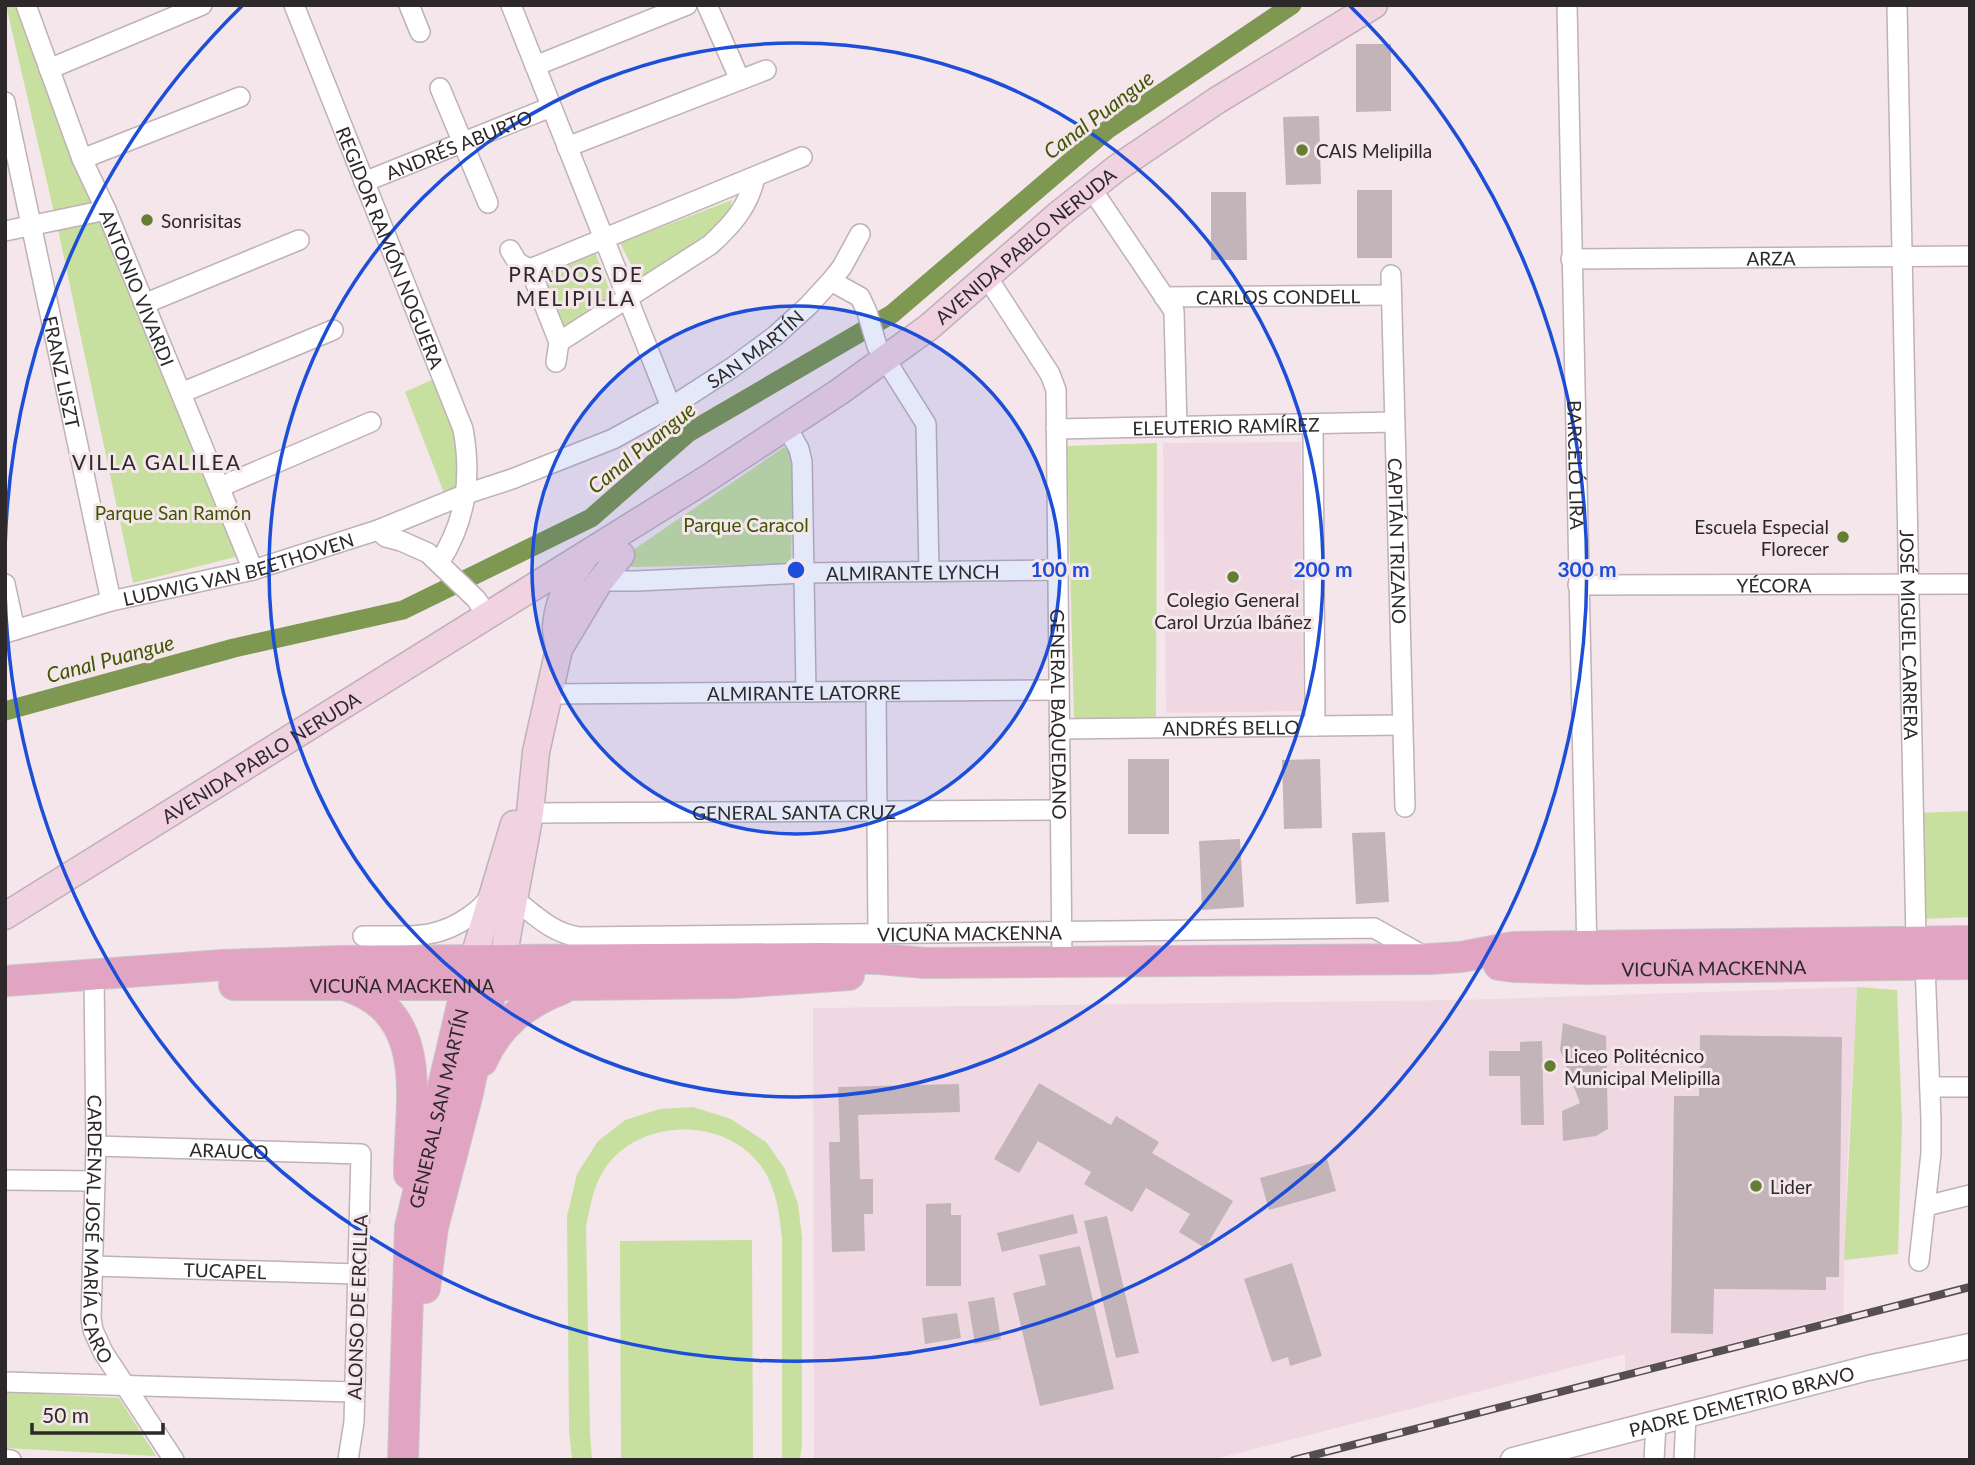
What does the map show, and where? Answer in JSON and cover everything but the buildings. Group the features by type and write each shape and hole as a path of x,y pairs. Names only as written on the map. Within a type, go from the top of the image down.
{"main road":[{"name":"AVENIDA PABLO NERUDA","path":"5,916 487,615 523,596 786,426 881,353 929,327 1091,188 1145,148 1216,101 1374,5"},
{"name":"AVENIDA PABLO NERUDA","path":"523,596 569,582 621,555 681,495"},
{"name":"GENERAL SAN MARTÍN","path":"404,1447 410,1227 504,894 548,694 562,599 569,582 590,551"},
{"name":"GENERAL SAN MARTÍN","path":"557,637 621,555"},
{"path":"523,596 545,604 554,618 557,637"},
{"name":"GENERAL SAN MARTÍN","path":"504,894 530,813 536,752"},
{"name":"VICUÑA MACKENNA","path":"5,981 94,984 340,984 484,972 824,958 925,963 1429,958 1461,957 1513,947 1587,957 1921,953 1970,941"},
{"name":"VICUÑA MACKENNA","path":"1921,953 1970,964"},
{"name":"VICUÑA MACKENNA","path":"5,1001 94,984 236,965 484,972 575,985 807,979 925,963"},
{"name":"GENERAL SAN MARTÍN","path":"404,1447 433,1227 467,1097 479,1034 484,972"},
{"path":"340,984 379,1004 397,1024 408,1047 412,1070 410,1227"},
{"path":"467,1097 483,1058 507,1022 533,1001 575,985"}],"street":[{"name":"ANTONIO VIVARDI","path":"26,5 82,159 106,210 253,570"},
{"path":"49,69 202,5"},
{"path":"296,9 316,5"},
{"path":"409,5 420,32"},
{"path":"511,5 671,407"},
{"path":"535,66 687,5"},
{"path":"707,5 740,80"},
{"name":"BARCELÓ LIRA","path":"1567,5 1587,957"},
{"name":"JOSÉ MIGUEL CARRERA","path":"1897,5 1909,584 1921,953 1930,1087 1931,1153 1919,1261"},
{"name":"REGIDOR RAMÓN NOGUERA","path":"296,9 463,429 467,457 466,494 451,545 439,563"},
{"path":"567,147 766,70"},
{"path":"440,88 488,203"},
{"path":"82,159 240,97"},
{"name":"FRANZ LISZT","path":"5,102 111,601"},
{"name":"ANDRÉS ABURTO","path":"364,182 551,107"},
{"path":"530,269 802,157"},
{"path":"559,342 696,255 724,232 745,206 755,177"},
{"path":"1091,188 1174,312 1177,427"},
{"path":"5,231 106,210"},
{"name":"SAN MARTÍN","path":"466,494 592,448 633,429 733,367 837,284 842,267 860,234"},
{"path":"144,304 299,240"},
{"path":"510,250 518,262 530,269 559,342 556,362"},
{"name":"ARZA","path":"1571,259 1970,256"},
{"name":"CAPITÁN TRIZANO","path":"1391,275 1405,807"},
{"name":"GENERAL BAQUEDANO","path":"987,277 1053,379 1056,390 1062,962"},
{"path":"837,284 860,297 881,353 926,424 929,571"},
{"name":"CARLOS CONDELL","path":"1164,297 1391,295"},
{"path":"181,393 333,330"},
{"path":"220,487 371,422"},
{"name":"ELEUTERIO RAMÍREZ","path":"1056,429 1395,422"},
{"path":"1313,424 1315,726"},
{"path":"786,426 799,449 802,462 806,692"},
{"name":"LUDWIG VAN BEETHOVEN","path":"10,631 111,601 253,570 378,530 466,494"},
{"path":"378,530 386,537 428,552 476,599 487,615"},
{"name":"ALMIRANTE LYNCH","path":"601,581 804,573 1058,570"},
{"path":"5,583 10,631"},
{"name":"YÉCORA","path":"1578,585 1970,584"},
{"name":"ALMIRANTE LATORRE","path":"548,694 1059,690"},
{"path":"876,692 878,933"},
{"name":"ANDRÉS BELLO","path":"1059,729 1403,725"},
{"name":"GENERAL SANTA CRUZ","path":"530,813 1060,810"},
{"path":"363,936 427,935 443,931 504,894"},
{"name":"VICUÑA MACKENNA","path":"504,894 550,928 567,936 579,937 1374,928 1429,958"},
{"name":"CARDENAL JOSÉ MARÍA CARO","path":"94,984 96,1146 91,1318 103,1352 174,1460"},
{"path":"1930,1087 1970,1087"},
{"name":"ARAUCO","path":"96,1146 361,1154"},
{"name":"ALONSO DE ERCILLA","path":"348,1460 354,1422 361,1154"},
{"path":"5,1180 95,1181"},
{"path":"1926,1206 1970,1195"},
{"name":"TUCAPEL","path":"92,1266 358,1274"},
{"name":"PADRE DEMETRIO BRAVO","path":"1513,1460 1868,1368 1970,1346"},
{"path":"5,1382 355,1392"},
{"path":"1684,1460 1686,1415"},
{"path":"1654,1460 1656,1423"},
{"path":"5,1460 11,1460"}],"shaded area":[{"name":"Colegio General Carol Urzúa Ibáñez","path":"1301,442 1303,711 1166,713 1163,443"},
{"path":"1857,987 1847,1168 1843,1314 1625,1371 1625,1354 1211,1460 814,1460 813,1008 1462,1000"}],"green space":[{"name":"Parque San Ramón","path":"6,5 22,5 40,17 119,233 247,554 133,583 59,234"},
{"path":"732,200 730,210 717,226 640,282 620,243"},
{"path":"595,252 613,299 561,331 542,276"},
{"path":"438,377 455,420 459,486 444,493 405,392"},
{"path":"1157,443 1156,719 1074,719 1067,446"},
{"name":"Parque Caracol","path":"784,447 793,455 791,564 631,567 633,550"},
{"path":"1970,811 1970,917 1920,919 1916,813"},
{"path":"1857,987 1897,990 1902,1124 1898,1254 1844,1260"},
{"path":"693,1107 731,1119 766,1142 785,1169 798,1204 802,1237 800,1460 782,1460 782,1238 771,1185 761,1166 738,1144 698,1130 676,1130 635,1142 618,1154 604,1170 595,1190 586,1227 592,1460 572,1460 569,1430 567,1216 577,1174 598,1141 625,1120 660,1109"},
{"path":"752,1240 753,1460 621,1460 620,1241"},
{"path":"5,1392 119,1398 156,1456 5,1448"}],"waterway":[{"name":"Canal Puangue","path":"5,711 234,648 403,610 591,518 688,433 892,314 1107,130 1292,5"}],"railway":[{"path":"1294,1460 1970,1287"}],"place":[{"name":"CAIS Melipilla","path":"1302,150"},
{"name":"Sonrisitas","path":"147,220"},
{"name":"Escuela Especial Florecer","path":"1843,537"},
{"name":"Colegio General Carol Urzúa Ibáñez","path":"1233,577"},
{"name":"Liceo Politécnico Municipal Melipilla","path":"1550,1066"},
{"name":"Lider","path":"1756,1186"}],"district":[{"name":"PRADOS DE MELIPILLA","path":"576,285"},
{"name":"VILLA GALILEA","path":"157,461"}]}
